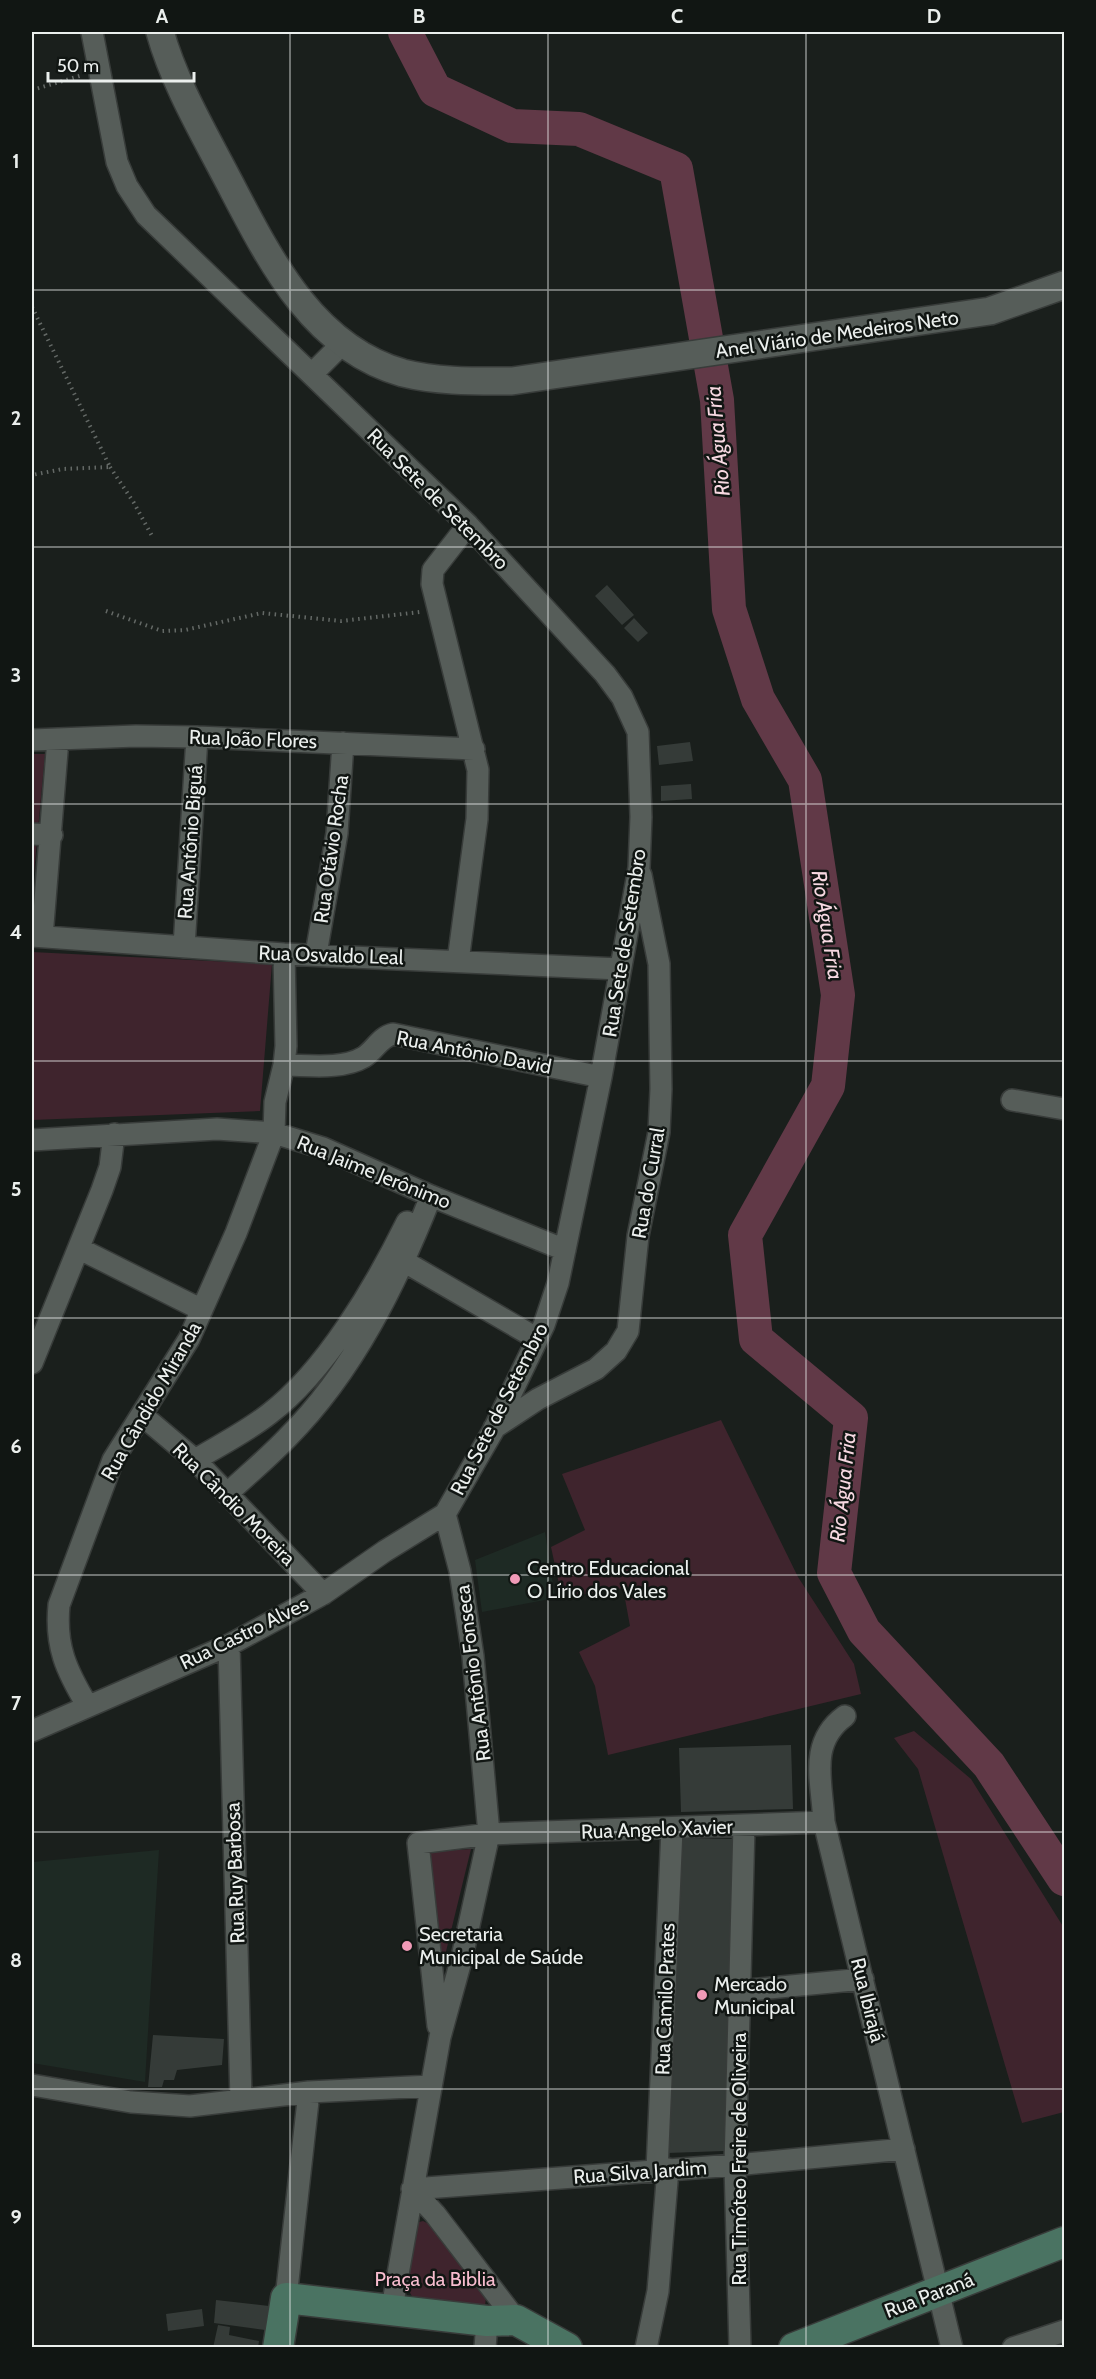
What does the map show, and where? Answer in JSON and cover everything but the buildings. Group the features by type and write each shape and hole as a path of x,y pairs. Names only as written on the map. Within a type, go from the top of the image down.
{"main road":[{"name":"Rua Paraná","path":"794,2348 1065,2242"},
{"path":"278,2348 286,2298 392,2308 496,2329 567,2348"}],"street":[{"name":"Rua Sete de Setembro","path":"92,32 110,134 127,186 146,215 468,525 605,674 632,716 638,732 641,818 639,868 601,1077 565,1250 544,1325 494,1429 445,1514"},
{"name":"Anel Viário de Medeiros Neto","path":"160,32 185,96 273,265 300,301 325,328 377,363 403,373 434,379 512,381 990,311 1065,285"},
{"path":"312,374 344,342"},
{"path":"458,961 478,810 478,770 436,610 432,584 433,570 468,525"},
{"name":"Rua João Flores","path":"32,740 197,736 474,749"},
{"name":"Rua Antônio Biguá","path":"183,947 197,736"},
{"path":"37,936 42,834 57,739"},
{"name":"Rua Otávio Rocha","path":"316,954 337,833 344,743"},
{"name":"Rua do Curral","path":"494,1429 538,1399 596,1369 616,1351 628,1331 638,1236 659,1132 661,1089 659,964 639,868"},
{"name":"Rua Osvaldo Leal","path":"37,936 284,954 620,969"},
{"name":"Rua Cândido Miranda","path":"87,1705 61,1654 57,1629 59,1605 113,1460 143,1416 189,1339 236,1233 274,1133 275,1102 284,1065 284,954"},
{"name":"Rua Antônio David","path":"284,1065 350,1063 364,1057 384,1037 393,1034 601,1077"},
{"path":"1012,1100 1065,1109"},
{"name":"Rua Jaime Jerônimo","path":"32,1140 217,1129 274,1133 323,1148 427,1194 565,1250"},
{"path":"32,1363 80,1249 107,1174 114,1134"},
{"path":"227,1494 288,1438 327,1390 369,1328 405,1262 427,1194"},
{"path":"195,1460 270,1414 288,1398 317,1364 361,1305 427,1194"},
{"path":"80,1249 202,1310"},
{"path":"405,1262 536,1338"},
{"name":"Rua Cândio Moreira","path":"143,1416 195,1460 323,1594"},
{"name":"Rua Castro Alves","path":"32,1731 87,1705 229,1645 323,1594 385,1551 445,1514"},
{"name":"Rua Antônio Fonseca","path":"440,2037 489,1834 473,1656 460,1571 445,1514"},
{"name":"Rua Ruy Barbosa","path":"229,1645 241,2100"},
{"name":"Rua Ibirajá","path":"845,1716 831,1726 823,1739 820,1754 824,1822 952,2348"},
{"name":"Rua Angelo Xavier","path":"440,2037 418,1843 489,1834 824,1822"},
{"name":"Rua Timóteo Freire de Oliveira","path":"740,2348 735,2165 744,1826"},
{"name":"Rua Camilo Prates","path":"646,2348 659,2281 672,1829"},
{"path":"739,1991 863,1979"},
{"path":"392,2308 440,2037"},
{"path":"32,2085 131,2102 190,2106 309,2091 431,2086"},
{"path":"286,2298 309,2091"},
{"name":"Rua Silva Jardim","path":"412,2189 735,2165 904,2149"},
{"path":"412,2189 435,2214 496,2329"},
{"path":"1013,2348 1065,2331"}],"path":[{"path":"32,90 98,71"},
{"path":"32,306 110,467 152,536"},
{"path":"32,475 63,469 110,467"},
{"path":"106,611 162,631 184,630 262,613 341,621 436,610"}],"shaded area":[{"name":"Centro Educacional O Lírio dos Vales","path":"545,1532 555,1598 482,1612 475,1560"},
{"path":"159,1850 145,2082 32,2063 32,1862"}],"green space":[{"path":"32,754 45,754 32,895"},
{"path":"32,952 272,964 260,1111 32,1120"},
{"path":"721,1420 798,1577 854,1664 861,1694 608,1755 595,1686 579,1652 630,1626 623,1588 562,1598 551,1547 585,1530 562,1474"},
{"path":"914,1731 971,1779 1064,1928 1064,2112 1022,2123 918,1769 894,1738"},
{"path":"471,1849 440,1976 427,1852"},
{"name":"Praça da Biblia","path":"423,2221 429,2224 486,2297 485,2306 415,2302 407,2287 407,2278 416,2223"}],"waterway":[{"name":"Rio Água Fria","path":"405,32 435,90 512,126 579,129 676,169 717,400 729,609 758,699 805,780 838,995 828,1086 745,1235 756,1339 851,1418 834,1573 864,1631 989,1765 1064,1879"}],"place":[{"name":"Centro Educacional O Lírio dos Vales","path":"515,1579"},
{"name":"Secretaria Municipal de Saúde","path":"407,1946"},
{"name":"Mercado Municipal","path":"702,1995"}]}
